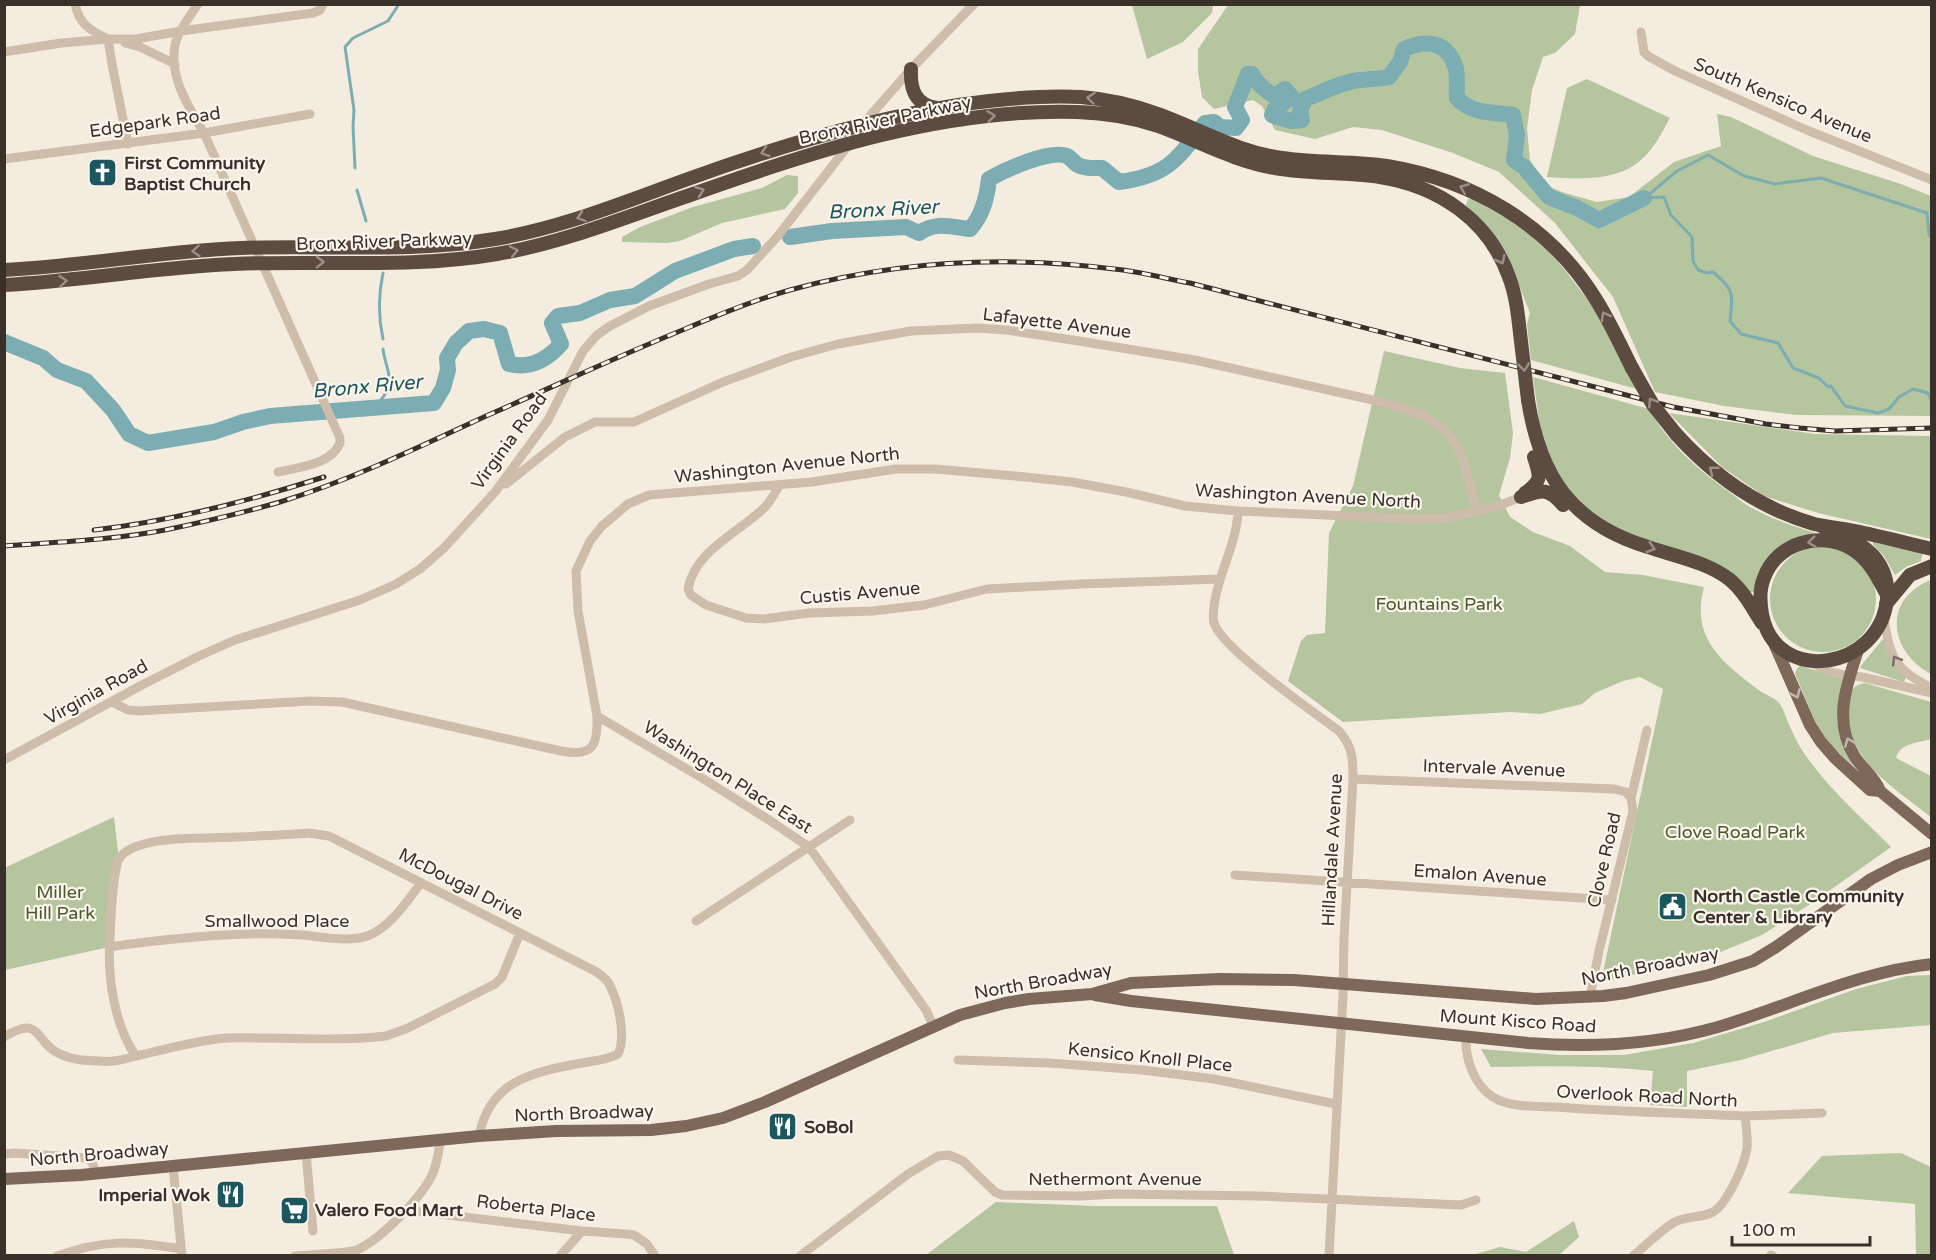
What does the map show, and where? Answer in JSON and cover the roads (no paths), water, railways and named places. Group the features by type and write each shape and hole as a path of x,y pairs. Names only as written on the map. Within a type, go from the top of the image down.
{"highway":[{"path":"911,69 912,90 916,98 927,106 942,108"},
{"name":"Bronx River Parkway","path":"4,270 63,266 205,250 421,247 462,244 513,236 577,219 783,146 861,125 942,108 1023,98 1082,97 1132,106 1156,113 1179,129 1235,158 1284,170 1377,176 1409,183 1439,195 1454,204 1472,219 1495,248 1512,285 1528,405 1539,451 1559,488 1584,514 1605,529 1628,540 1697,563 1725,576 1740,590 1770,635"},
{"name":"Bronx River Parkway","path":"4,285 188,267 262,263 426,261 468,258 518,250 575,235 774,165 851,142 958,121 1041,112 1092,113 1179,129"},
{"name":"Bronx River Parkway","path":"1208,142 1274,157 1366,164 1407,170 1448,182 1495,202 1531,226 1570,264 1597,300 1653,405 1676,434 1712,470 1741,491 1779,512 1819,525"},
{"path":"1521,496 1536,484 1539,478 1532,449 1528,405"},
{"path":"1521,496 1541,491 1551,493 1569,511 1587,524 1628,540"},
{"path":"1819,525 1932,549"},
{"path":"1819,525 1855,541 1871,554 1885,574 1886,605"},
{"path":"1886,605 1865,560 1851,549 1831,541 1803,542 1779,556 1764,576 1760,598 1770,635 1781,648 1805,659 1831,660 1858,650 1873,636 1886,605 1910,575 1932,566"}],"main road":[{"name":"Bronx River Parkway","path":"1770,635 1810,725 1821,742 1869,789 1880,791"},
{"name":"Bronx River Parkway","path":"1858,650 1844,697 1843,709 1845,730 1854,755 1876,781 1880,791 1932,834"},
{"name":"North Broadway","path":"4,1179 96,1173 479,1136 556,1131 651,1130 702,1123 732,1115 765,1102 960,1014 1029,999 1092,994 1131,983 1220,979 1294,981 1536,999 1626,993 1709,975 1753,961 1871,879 1898,865 1932,852"},
{"name":"Mount Kisco Road","path":"1092,994 1131,1002 1568,1046 1639,1043 1717,1027 1886,971 1932,964"}],"street":[{"path":"75,4 81,22 90,30 108,39 140,47 175,64"},
{"path":"198,4 176,40 174,55 181,94 204,133 340,438 337,451 319,462 278,472"},
{"path":"4,52 61,43 136,39 313,13 320,10 323,4"},
{"name":"Virginia Road","path":"4,760 190,660 235,640 360,600 396,584 420,569 444,548 495,492 548,420 584,351 597,335 649,306 738,276 747,270 777,237 851,142 861,125 974,4"},
{"name":"South Kensico Avenue","path":"1641,32 1644,52 1675,71 1809,130 1932,180"},
{"path":"108,39 128,144"},
{"name":"Edgepark Road","path":"4,159 204,133 310,114"},
{"name":"Lafayette Avenue","path":"495,492 565,437 595,422 634,422 733,378 791,357 838,344 911,331 977,328 1079,340 1195,360 1386,403 1424,415 1444,429 1457,446 1463,459 1477,512"},
{"name":"Washington Avenue North","path":"112,702 128,710 138,711 310,701 342,702 575,754 585,753 594,745 597,716 582,639 576,571 590,541 628,504 649,495 779,486 896,469 935,469 1072,482 1185,506 1238,511 1412,519 1446,518 1498,506 1521,496"},
{"name":"Custis Avenue","path":"779,486 765,508 700,560 690,576 687,589 691,595 706,605 730,614 764,619 809,613 873,611 924,605 987,590 1220,579"},
{"name":"Hillandale Avenue","path":"1238,511 1238,526 1220,579 1214,610 1214,624 1251,664 1339,731 1349,744 1352,755 1353,779 1329,1256"},
{"path":"1886,605 1888,643 1896,661 1911,677 1932,688"},
{"path":"1805,659 1831,672 1932,693"},
{"name":"Washington Place East","path":"597,716 711,784 809,847 926,1011 933,1025"},
{"name":"Clove Road","path":"1590,997 1633,811 1631,798 1647,730"},
{"name":"Intervale Avenue","path":"1353,779 1614,789 1626,792 1631,798"},
{"path":"696,921 850,820"},
{"name":"McDougal Drive","path":"136,1056 124,1037 112,984 111,930 115,879 120,857 130,849 179,838 309,833 329,836 595,970 612,988 621,1022 620,1051 615,1056 543,1071 519,1080 492,1103 482,1119 479,1136"},
{"name":"Emalon Avenue","path":"1235,875 1612,900"},
{"name":"Smallwood Place","path":"110,947 163,939 251,934 356,939 367,936 384,926 422,883"},
{"path":"4,1037 25,1027 38,1032 59,1054 108,1062 218,1038 386,1036 408,1028 495,984 502,977 520,933"},
{"name":"Overlook Road North","path":"1466,1037 1465,1053 1475,1077 1491,1096 1506,1102 1585,1110 1745,1116 1747,1136 1744,1158 1734,1184 1719,1207 1707,1215 1686,1218 1673,1223 1634,1256"},
{"name":"Kensico Knoll Place","path":"958,1060 1050,1063 1142,1070 1214,1079 1336,1104"},
{"path":"1745,1116 1822,1113"},
{"path":"295,1256 358,1250 375,1238 406,1210 432,1174 437,1162 440,1141"},
{"path":"306,1153 313,1231"},
{"path":"4,1154 87,1158 92,1162 96,1173"},
{"name":"Nethermont Avenue","path":"800,1256 908,1174 944,1155 954,1156 963,1161 995,1192 1002,1195 1117,1194 1331,1198 1461,1205 1476,1200"},
{"path":"57,1256 101,1243 149,1243 181,1252 173,1166"},
{"name":"Roberta Place","path":"406,1210 582,1232 633,1235 647,1244 655,1256"},
{"path":"560,1256 582,1232"},
{"path":"358,1250 368,1256"}],"waterway":[{"path":"355,168 354,110 345,47 353,38 388,21 399,4"},
{"name":"Bronx River","path":"790,237 832,231 906,227 919,233 938,226 970,229 984,206 989,179 1050,155 1067,156 1084,167 1102,168 1119,182 1149,175 1170,164 1205,123 1214,122 1220,127 1236,128 1242,120 1235,107 1248,74 1252,74 1262,87 1275,96 1285,89 1292,97 1275,109 1272,115 1291,121 1302,120 1300,111 1305,99 1346,83 1389,77 1400,62 1404,49 1421,44 1436,45 1448,53 1457,72 1457,98 1463,103 1476,110 1513,115 1517,135 1514,160 1524,167 1549,197 1599,220 1644,198"},
{"name":"Bronx River","path":"1646,197 1677,171 1708,155 1744,176 1775,184 1821,178 1927,213 1929,235 1932,237"},
{"path":"357,190 366,221"},
{"name":"Bronx River","path":"1644,198 1664,197 1671,215 1692,237 1693,261 1698,270 1713,272 1729,289 1732,299 1730,321 1741,334 1778,343 1793,368 1819,378 1828,387 1831,386 1845,406 1878,413 1889,409 1899,397 1913,389 1928,393 1932,402"},
{"name":"Bronx River","path":"4,342 43,358 57,370 86,381 113,410 129,434 148,443 214,432 270,416 434,403 443,388 448,370 447,358 456,343 469,331 484,329 500,333 509,364 524,365 538,362 550,355 561,344 552,323 558,316 580,313 610,300 635,296 675,271 734,249 753,246"},
{"path":"383,273 379,306 383,339"},
{"path":"376,408 389,382 383,349"}],"railway":[{"path":"4,546 85,540 165,530 280,502 333,484 635,350 750,303 831,280 872,272 955,263 1081,265 1148,274 1673,407 1766,424 1835,431 1932,428"},
{"path":"94,530 210,509 324,477"}],"place":[{"name":"First Community Baptist Church","path":"103,173"},
{"name":"North Castle Community Center & Library","path":"1672,906"},
{"name":"SoBol","path":"783,1127"},
{"name":"Imperial Wok","path":"231,1195"},
{"name":"Valero Food Mart","path":"294,1210"}],"park label":[{"name":"Fountains Park","path":"1439,604"},
{"name":"Clove Road Park","path":"1735,832"},
{"name":"Miller Hill Park","path":"60,902"}]}
